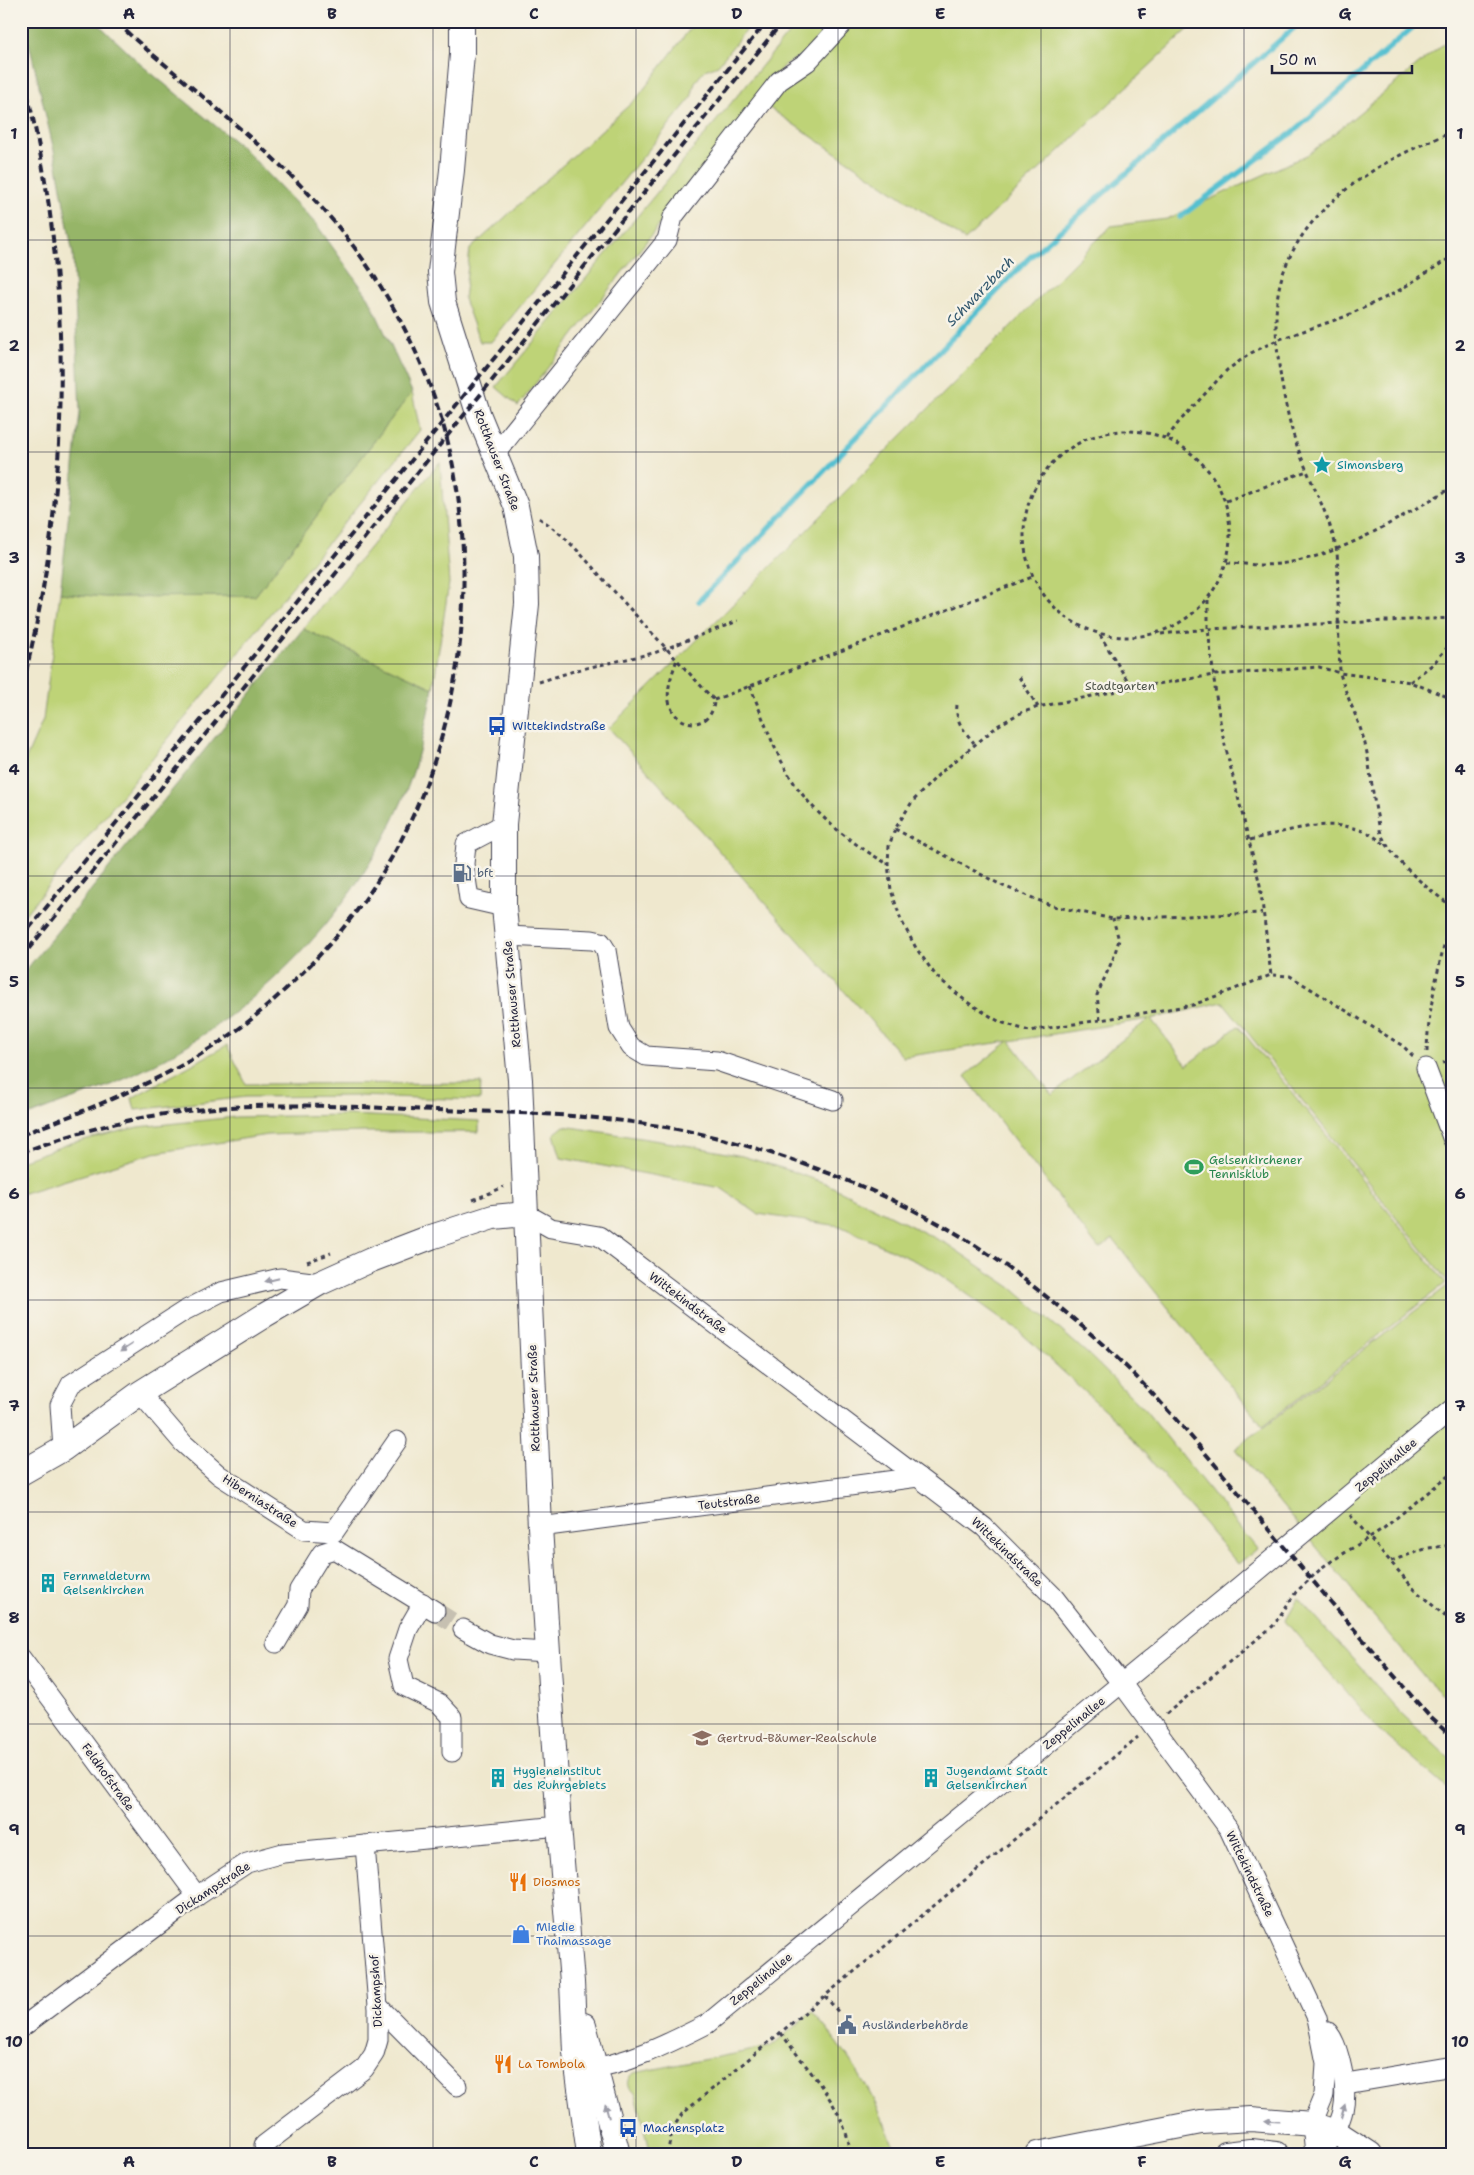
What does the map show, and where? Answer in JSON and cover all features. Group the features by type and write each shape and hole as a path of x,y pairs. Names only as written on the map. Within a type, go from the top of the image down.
{"main road":[{"name":"Rotthauser Straße","path":"465,22 440,272 443,302 478,416 516,506 526,556 527,604 504,824 504,907 520,1080 540,1527 559,1826 572,1982 587,2069 589,2154"},
{"path":"21,1473 63,1449 140,1393 320,1283 371,1260 431,1237 493,1217 526,1214"},
{"path":"21,1489 63,1449"},
{"name":"Rotthauser Straße","path":"587,2069 618,2154"},
{"path":"1037,2154 1201,2122 1251,2119 1312,2124 1336,2132 1370,2154"},
{"path":"1226,2154 1251,2151 1276,2154"}],"street":[{"path":"494,454 666,240 673,217 779,81 807,62 845,21"},
{"path":"504,824 466,844 464,864 469,899 504,907"},
{"path":"507,936 601,942 606,950 619,1028 631,1047 646,1056 717,1061 832,1100"},
{"path":"1426,1068 1453,1140"},
{"name":"Wittekindstraße","path":"526,1214 551,1228 599,1236 984,1527 1053,1596 1122,1684 1229,1829 1317,2018 1334,2040 1346,2084 1346,2100 1336,2132 1321,2154"},
{"path":"63,1449 60,1405 71,1384 184,1311 221,1292 280,1278 320,1283"},
{"name":"Hiberniastraße","path":"140,1393 182,1443 219,1475 304,1530 334,1532 397,1441"},
{"name":"Zeppelinallee","path":"587,2069 667,2044 707,2024 1340,1504 1453,1408"},
{"name":"Teutstraße","path":"540,1527 918,1477"},
{"path":"276,1643 298,1605 299,1590 322,1553 334,1549 429,1607 408,1630 398,1660 404,1686 439,1703 452,1717 452,1752"},
{"path":"463,1629 490,1644 513,1650 548,1652"},
{"name":"Feldhofstraße","path":"21,1658 197,1896"},
{"name":"Dickampstraße","path":"21,2028 197,1896 247,1863 283,1853 559,1826"},
{"name":"Dickampshof","path":"264,2145 364,2069 374,2054 378,2040 378,2006 365,1845"},
{"path":"378,2006 457,2086"},
{"name":"Wittekindstraße","path":"1315,2154 1312,2124 1324,2094 1326,2063 1317,2018"},
{"path":"1346,2084 1453,2066"}],"path":[{"path":"1426,1068 1427,1032 1439,964 1453,909 1436,896 1397,857 1382,837 1365,745 1358,721 1344,690 1340,673 1336,548 1292,432 1282,389 1277,306 1280,282 1288,259 1305,232 1326,208 1354,184 1384,164 1406,151 1453,132"},
{"path":"1167,438 1179,422 1227,370 1251,353 1278,340 1344,317 1395,293 1453,256"},
{"path":"1156,634 1176,626 1194,614 1220,582 1227,563 1231,542 1230,521 1226,501 1212,475 1192,453 1167,438 1137,431 1106,433 1078,443 1053,462 1035,487 1025,516 1024,547 1032,577 1048,603 1072,623 1100,635 1128,638 1208,630 1453,618"},
{"path":"1226,501 1307,471"},
{"path":"1227,563 1263,565 1307,558 1364,538 1453,488"},
{"path":"516,506 554,527 573,544 677,659 714,700 714,708 704,720 696,723 687,722 675,716 670,707 669,692 677,659"},
{"path":"714,700 1032,577"},
{"path":"1208,599 1208,630 1222,733 1260,885 1271,975"},
{"path":"518,685 546,681 578,670 654,653 738,621"},
{"path":"1100,635 1132,688"},
{"path":"1410,682 1433,664 1453,641"},
{"path":"1426,1068 1403,1046 1290,976 1271,975 1193,1005 1100,1020 1029,1031 1000,1022 967,1002 936,976 916,948 901,920 892,890 888,864 889,846 895,829 912,802 939,774 974,743 1018,714 1038,708 1132,688 1214,675 1319,667 1340,673 1410,682 1453,699"},
{"path":"1019,677 1038,708"},
{"path":"750,686 781,760 788,774 805,798 866,852 888,864"},
{"path":"957,705 956,714 959,724 974,743"},
{"path":"1250,840 1305,827 1334,824 1368,833 1390,848"},
{"path":"895,829 1003,886 1053,906 1113,920 1262,912"},
{"path":"1100,1020 1097,995 1119,940 1113,920"},
{"path":"668,2154 673,2128 682,2114 1273,1626 1296,1592 1324,1566 1369,1538 1453,1472"},
{"path":"1340,1504 1415,1590 1453,1623"},
{"path":"1390,1561 1428,1548 1453,1545"},
{"path":"1443,1614 1453,1612"},
{"path":"826,1996 840,2014"},
{"path":"780,2033 827,2095 847,2130 851,2154"}],"green space":[{"path":"21,21 95,21 145,68 245,150 316,224 369,298 412,392 255,596 106,597 60,593 80,412 73,254 55,155 30,47"},
{"path":"696,21 753,21 718,65 705,70 695,82 691,98 491,342 480,342 464,299 470,249 637,98"},
{"path":"799,21 1197,21 965,240 765,105 801,56 784,65 518,406 496,387"},
{"name":"Stadtgarten","path":"1453,36 1453,1703 1426,1679 1235,1449 1450,1284 1223,1002 1151,1019 1187,1065 1238,1026 1446,1283 1263,1426 1113,1239 1099,1249 965,1076 1009,1041 903,1057 609,728 1111,226 1167,219 1309,154","holes":["1149,1019 1052,1095 1010,1041"]},
{"path":"412,392 420,430 21,919 21,770 43,720 60,593 106,597 255,596"},
{"path":"440,462 449,583 433,688 303,629"},
{"path":"303,629 433,688 412,774 402,801 380,845 354,886 324,926 291,962 254,996 215,1027 174,1053 131,1076 21,1119 21,976"},
{"path":"227,1045 246,1084 481,1083 480,1100 358,1096 246,1097 135,1110 132,1098"},
{"path":"349,1115 479,1121 479,1132 362,1132 267,1135 154,1153 21,1194 21,1161 71,1143 138,1127 236,1117"},
{"path":"564,1126 742,1156 788,1170 825,1183 947,1244 1012,1288 1088,1354 1145,1410 1257,1549 1238,1564 1118,1422 1019,1331 932,1269 840,1226 758,1214 721,1188 561,1158 554,1134"},
{"path":"1298,1598 1401,1713 1453,1762 1453,1794 1378,1729 1285,1621"},
{"path":"812,2012 862,2078 881,2115 896,2154 651,2154 636,2094 629,2087 629,2081 634,2073 770,2047"}],"waterway":[{"name":"Schwarzbach","path":"699,601 1029,258 1302,21"},
{"path":"1180,217 1292,133 1420,21"}],"tunnel":[{"path":"435,1611 463,1629"}],"railway":[{"path":"21,1135 113,1099 201,1054 228,1037 268,1005 308,968 332,941 355,913 388,863 416,810 437,753 452,695 461,635 464,575 460,515 451,456 431,388 402,323 358,252 313,198 262,148 140,44 116,21"},
{"path":"21,938 216,702 767,21"},
{"path":"21,958 222,714 783,21"},
{"path":"21,70 39,145 51,223 58,301 61,380 58,459 51,538 38,615 21,691"},
{"path":"21,1153 95,1128 172,1113 238,1107 337,1106 544,1114 651,1125 687,1131 752,1147 844,1179 932,1220 976,1246 1043,1294 1114,1355 1178,1422 1429,1716 1453,1738"}],"place":[{"name":"Simonsberg","path":"1322,465"},
{"name":"Wittekindstraße","path":"497,726"},
{"name":"bft","path":"462,873"},
{"name":"Gelsenkirchener Tennisklub","path":"1194,1167"},
{"name":"Fernmeldeturm Gelsenkirchen","path":"48,1583"},
{"name":"Gertrud-Bäumer-Realschule","path":"702,1738"},
{"name":"Hygieneinstitut des Ruhrgebiets","path":"498,1778"},
{"name":"Jugendamt Stadt Gelsenkirchen","path":"931,1778"},
{"name":"Diosmos","path":"518,1882"},
{"name":"Miedie Thaimassage","path":"521,1934"},
{"name":"Ausländerbehörde","path":"847,2025"},
{"name":"La Tombola","path":"503,2064"},
{"name":"Machensplatz","path":"628,2128"}]}
